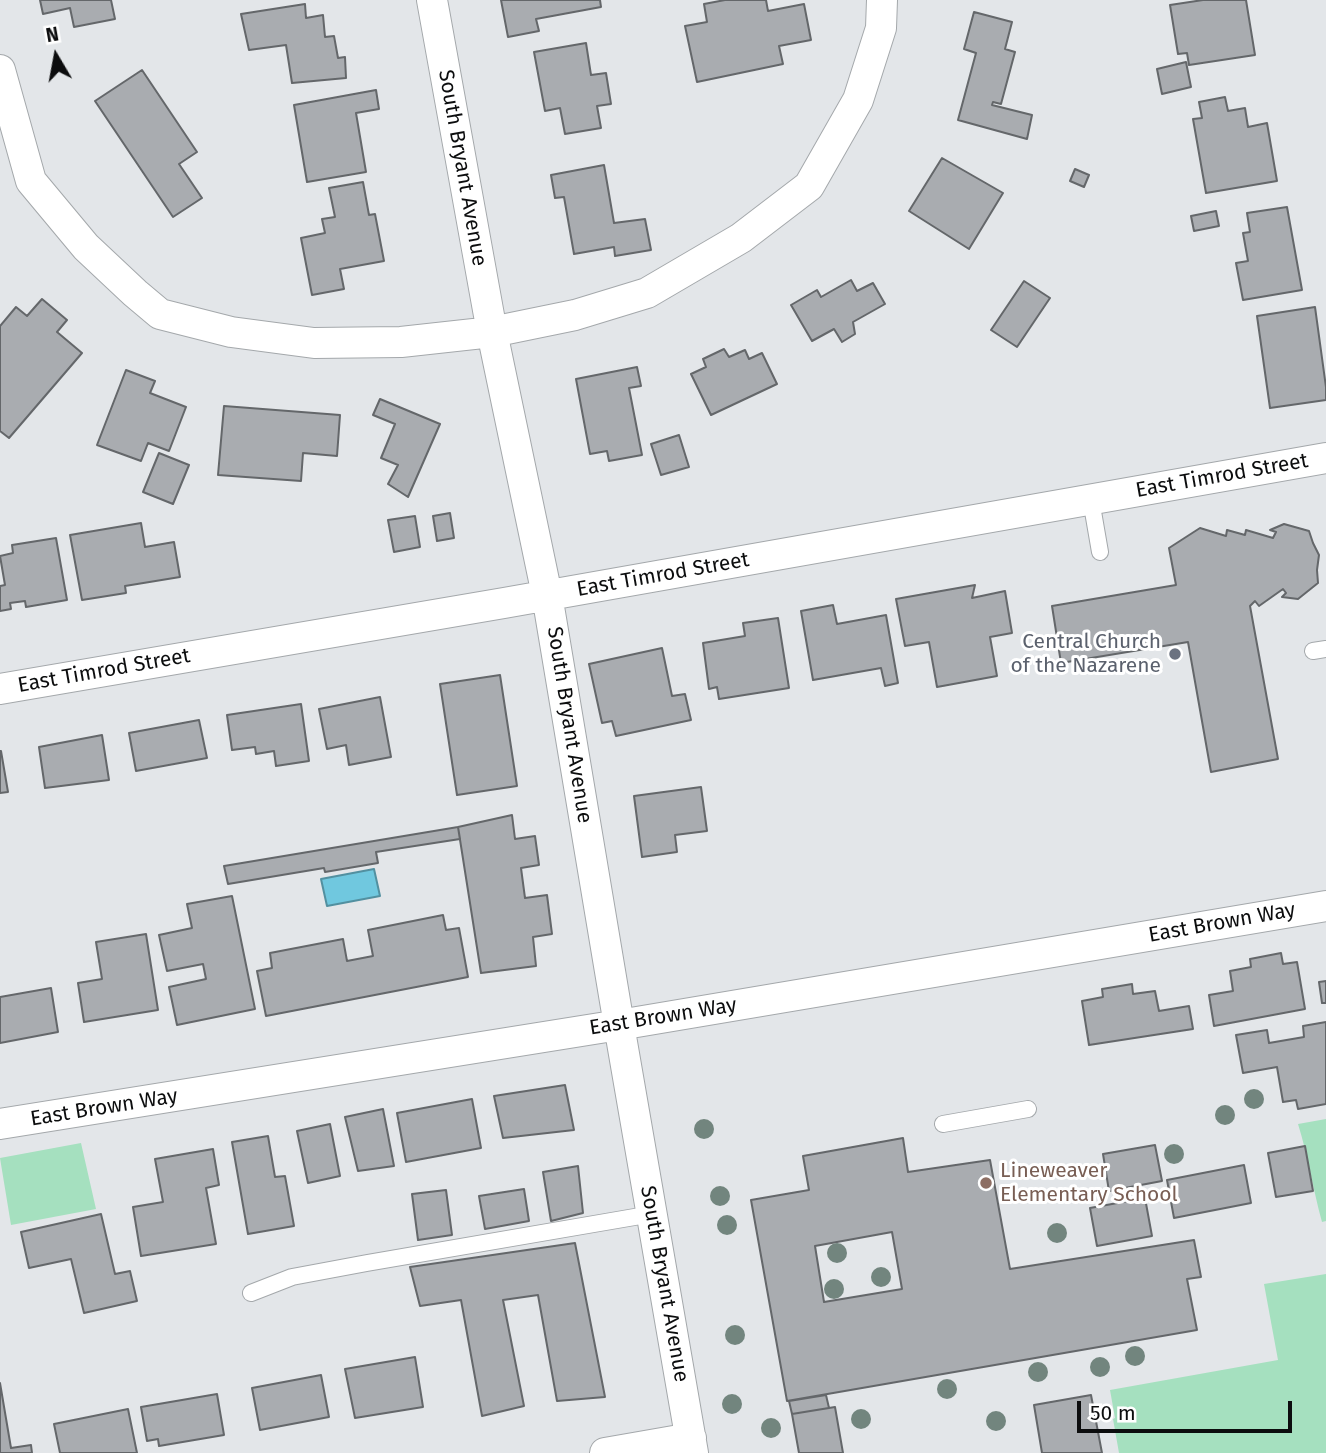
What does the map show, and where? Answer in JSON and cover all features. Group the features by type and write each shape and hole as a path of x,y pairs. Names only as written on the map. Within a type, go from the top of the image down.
{"street":[{"name":"South Bryant Avenue","path":"432,0 492,332 547,595 692,1446"},
{"path":"0,70 31,181 86,247 160,314 231,332 314,343 401,342 492,332 575,315 647,293 741,239 808,186 858,100 881,28 882,0"},
{"name":"East Timrod Street","path":"0,689 1326,458"},
{"name":"East Brown Way","path":"0,1124 619,1025 1326,906"},
{"path":"605,1453 692,1446"}],"lane":[{"path":"1091,499 1100,552"},
{"path":"943,1124 1028,1109"},
{"path":"251,1293 292,1278 354,1265 652,1214"}],"green space":[{"path":"1326,1119 1326,1221 1322,1222 1298,1124"},
{"path":"81,1143 96,1209 11,1225 0,1158"},
{"path":"1326,1274 1326,1453 1119,1453 1110,1390 1278,1360 1264,1284"}],"water":[{"path":"374,869 380,896 327,906 321,879"}],"building":[{"path":"40,0 111,0 115,19 74,27 70,8 43,14"},
{"path":"501,0 600,0 601,7 536,19 539,31 508,37"},
{"path":"725,0 766,0 768,11 804,4 811,40 779,46 783,64 697,82 685,26 707,22 704,4"},
{"path":"1203,0 1246,0 1255,55 1189,65 1187,53 1178,54 1170,5"},
{"path":"305,4 306,18 323,15 325,37 334,36 338,58 345,57 346,78 292,83 286,45 249,50 241,14"},
{"path":"974,12 1012,22 1005,49 1015,52 1001,104 993,102 992,105 1032,115 1027,139 958,120 976,53 964,49"},
{"path":"586,43 591,75 606,73 611,104 597,106 601,128 565,134 560,108 545,111 534,52"},
{"path":"1186,62 1191,87 1162,94 1157,69"},
{"path":"142,70 197,152 179,164 202,198 173,217 95,101"},
{"path":"376,90 379,109 356,113 366,172 307,182 294,105"},
{"path":"1225,97 1228,111 1245,108 1248,127 1267,123 1277,181 1206,193 1193,119 1202,118 1199,102"},
{"path":"942,158 1003,193 969,249 909,211"},
{"path":"604,165 614,223 645,219 651,250 615,256 614,247 574,254 564,197 555,198 551,175"},
{"path":"1075,169 1089,175 1084,187 1070,181"},
{"path":"363,182 369,215 375,214 384,261 340,269 344,289 312,295 301,238 325,233 322,219 335,217 329,188"},
{"path":"1287,207 1302,290 1243,300 1236,263 1248,261 1243,233 1250,232 1247,213"},
{"path":"1216,211 1219,226 1194,231 1191,216"},
{"path":"851,280 857,291 873,283 885,304 853,322 855,334 842,342 834,329 812,341 791,305 817,290 821,297"},
{"path":"1024,281 1050,298 1017,347 991,330"},
{"path":"42,299 67,320 57,332 82,353 9,438 0,431 0,326 16,307 27,316"},
{"path":"1315,307 1326,400 1270,408 1257,316"},
{"path":"724,349 729,357 745,350 749,359 762,353 777,384 711,415 691,374 706,367 703,359"},
{"path":"637,367 641,386 629,388 642,455 609,461 607,451 590,454 576,379"},
{"path":"126,370 155,381 150,393 186,407 169,451 148,443 141,461 97,445"},
{"path":"380,399 440,424 408,497 388,484 398,465 381,458 395,424 373,415"},
{"path":"224,406 340,415 337,456 303,453 301,481 218,475"},
{"path":"679,435 689,467 661,475 651,444"},
{"path":"159,453 189,465 173,504 143,492"},
{"path":"450,513 454,538 437,541 433,516"},
{"path":"415,516 420,547 394,552 388,520"},
{"path":"141,523 145,547 174,542 180,577 125,586 126,593 82,600 70,535"},
{"path":"1284,524 1309,531 1319,555 1318,583 1298,599 1282,597 1286,593 1283,589 1259,606 1255,601 1250,606 1278,759 1211,772 1188,642 1061,663 1052,606 1176,585 1169,548 1200,528 1226,536 1227,530 1245,535 1246,530 1273,538 1276,532 1270,530"},
{"path":"56,538 67,600 26,607 25,601 10,603 11,609 0,611 0,586 5,585 0,556 13,553 12,545"},
{"path":"975,585 972,598 1005,591 1012,633 990,637 997,676 937,687 929,642 905,646 896,599"},
{"path":"833,605 837,624 886,615 898,683 885,686 881,668 813,680 801,611"},
{"path":"778,618 789,688 719,699 717,687 709,689 703,643 745,636 743,623"},
{"path":"662,648 672,696 685,694 691,720 616,736 612,721 602,723 589,664"},
{"path":"500,675 517,786 457,795 440,684"},
{"path":"380,697 391,757 349,765 346,745 327,749 319,709"},
{"path":"301,704 309,761 276,766 274,751 256,754 255,747 232,750 227,715"},
{"path":"199,720 207,758 136,771 129,733"},
{"path":"102,735 109,780 45,788 39,747"},
{"path":"0,751 8,792 0,793"},
{"path":"701,787 707,831 675,835 677,852 642,857 634,796"},
{"path":"512,815 515,839 535,836 539,865 521,868 525,898 547,895 552,934 533,937 536,966 481,973 458,827"},
{"path":"458,827 460,839 376,852 378,863 325,872 324,868 228,884 224,866"},
{"path":"232,896 255,1009 177,1025 169,987 206,979 203,964 167,971 159,935 192,928 187,904"},
{"path":"443,915 446,930 459,928 468,977 266,1016 257,971 272,968 270,953 343,939 347,961 373,956 368,930"},
{"path":"146,934 158,1010 84,1022 78,983 102,979 96,942"},
{"path":"1281,953 1283,964 1297,962 1305,1009 1214,1026 1209,995 1233,991 1230,971 1251,967 1250,959"},
{"path":"1326,981 1326,1003 1322,1003 1319,982"},
{"path":"1132,984 1133,994 1155,991 1159,1011 1189,1006 1193,1029 1089,1045 1082,1001 1103,997 1102,989"},
{"path":"51,988 58,1032 0,1043 0,997"},
{"path":"1326,1022 1326,1104 1298,1109 1296,1100 1283,1102 1277,1067 1243,1073 1236,1035 1267,1030 1269,1043 1304,1037 1303,1026"},
{"path":"565,1085 574,1130 503,1138 494,1096"},
{"path":"472,1099 481,1148 406,1162 397,1113"},
{"path":"383,1109 394,1166 358,1171 345,1117"},
{"path":"330,1124 340,1176 308,1183 297,1131"},
{"path":"268,1136 275,1177 285,1176 294,1226 248,1234 232,1142"},
{"path":"903,1138 908,1172 990,1160 1010,1269 1194,1240 1201,1277 1187,1279 1197,1330 787,1401 751,1200 809,1190 803,1156","holes":["892,1232 902,1289 824,1302 815,1246"]},
{"path":"1155,1145 1162,1181 1109,1191 1103,1154"},
{"path":"1305,1146 1313,1191 1276,1197 1268,1153"},
{"path":"213,1149 219,1185 206,1188 216,1244 141,1256 133,1207 163,1202 155,1159"},
{"path":"1244,1165 1251,1203 1174,1218 1167,1180"},
{"path":"578,1166 583,1213 551,1221 543,1172"},
{"path":"524,1189 529,1221 485,1229 479,1196"},
{"path":"446,1190 452,1235 418,1240 412,1194"},
{"path":"1145,1198 1152,1236 1097,1246 1090,1208"},
{"path":"101,1214 115,1274 130,1271 137,1301 84,1313 71,1259 29,1268 21,1232"},
{"path":"575,1243 605,1397 557,1401 538,1295 503,1300 524,1406 482,1416 461,1300 420,1306 410,1267"},
{"path":"415,1357 423,1407 355,1418 345,1369"},
{"path":"321,1375 329,1417 260,1430 252,1388"},
{"path":"0,1383 11,1448 31,1445 32,1453 0,1453"},
{"path":"217,1394 224,1435 159,1446 158,1439 147,1441 141,1407"},
{"path":"826,1395 829,1408 792,1414 789,1401"},
{"path":"1091,1395 1102,1453 1042,1453 1034,1405"},
{"path":"835,1407 843,1453 799,1453 792,1414"},
{"path":"128,1409 137,1453 60,1453 54,1424"}],"place":[{"name":"Central Church of the Nazarene","path":"1175,654"},
{"name":"Lineweaver Elementary School","path":"986,1183"}]}
